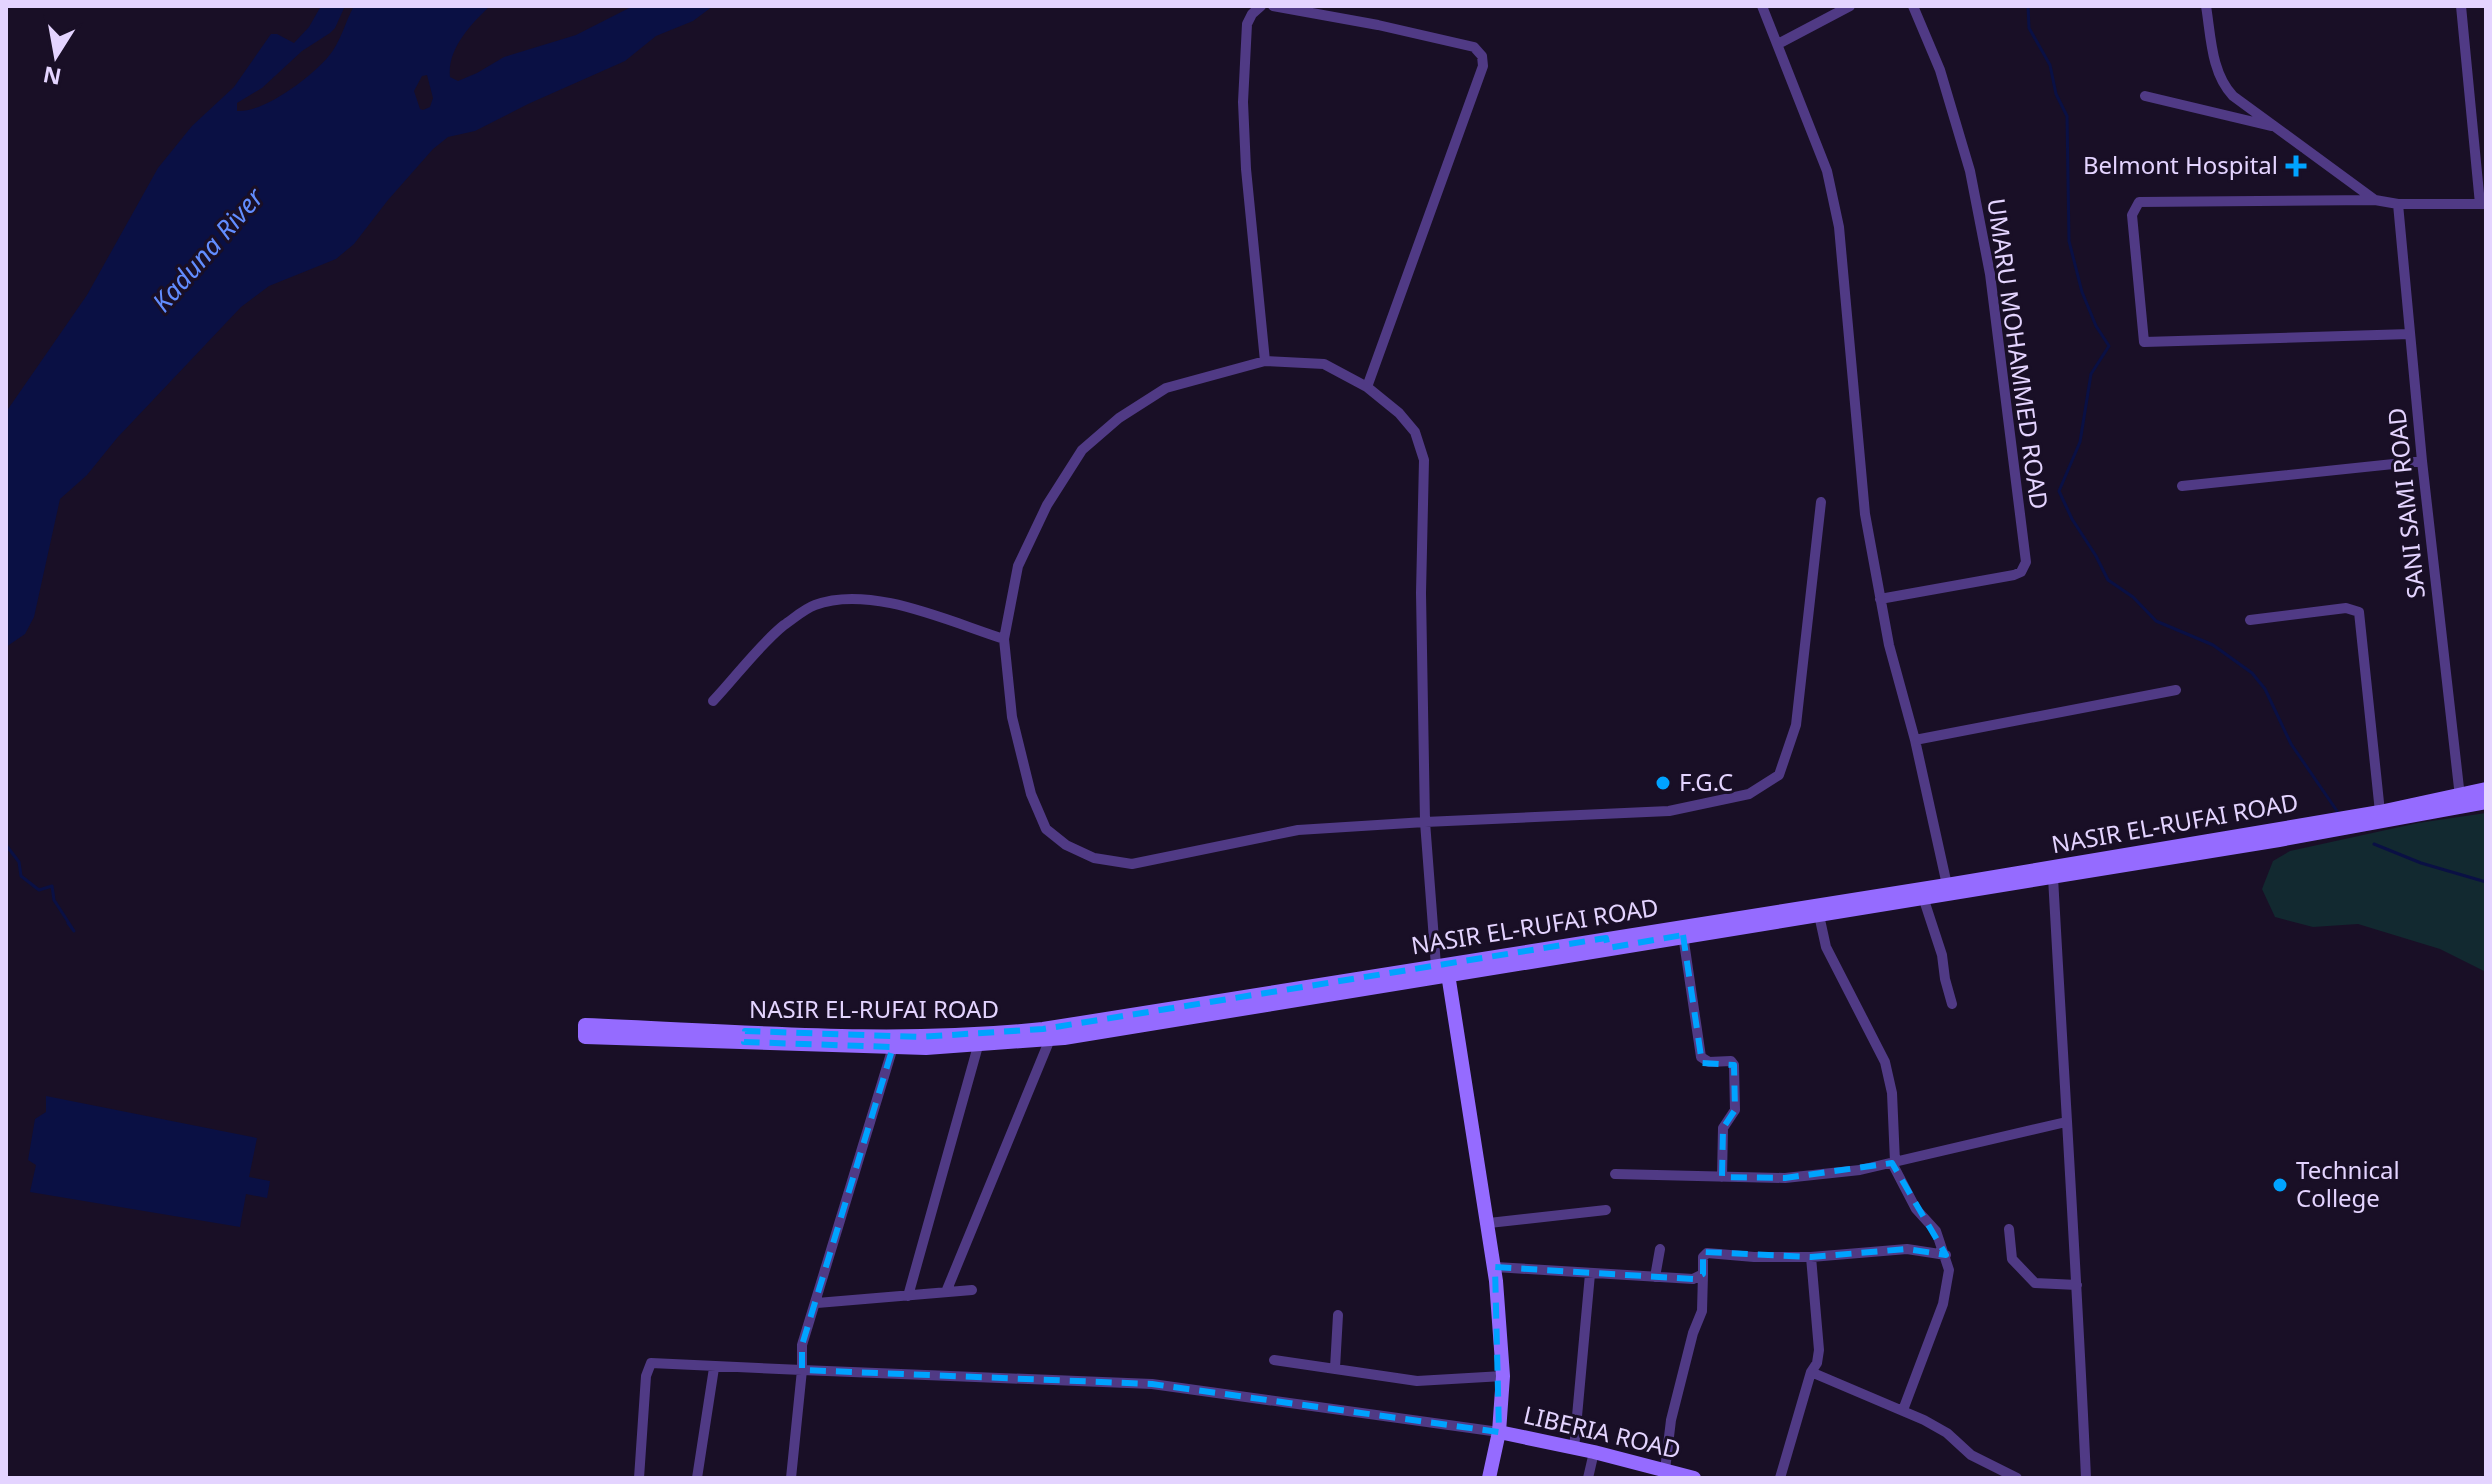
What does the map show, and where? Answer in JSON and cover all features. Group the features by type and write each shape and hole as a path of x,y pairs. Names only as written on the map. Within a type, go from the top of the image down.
{"main road":[{"name":"NASIR EL-RUFAI ROAD","path":"745,1037 893,1047 978,1046 1050,1039 1195,1011 1607,943 2053,877 2278,834 2486,789"},
{"name":"NASIR EL-RUFAI ROAD","path":"1607,943 1683,935 1947,885 2460,809 2486,802"},
{"path":"1442,970 1495,1267 1503,1376 1499,1432 1489,1478"},
{"name":"NASIR EL-RUFAI ROAD","path":"745,1037 962,1036 1195,1011"},
{"path":"585,1025 585,1037 745,1037"},
{"name":"LIBERIA ROAD","path":"1499,1432 1694,1478"}],"street":[{"path":"1259,6 1247,24 1243,102 1246,169 1265,361"},
{"path":"1273,6 1474,47 1482,56 1483,66 1367,387"},
{"path":"1762,6 1827,171 1839,227 1865,514 1880,599 1947,885"},
{"path":"1778,44 1850,6"},
{"name":"UMARU MOHAMMED ROAD","path":"1880,599 2014,575 2021,572 2026,562 1990,274 1970,171 1940,70 1913,6"},
{"path":"2206,6 2216,67 2223,85 2233,96 2375,200"},
{"path":"2410,334 2144,342 2132,215 2139,202 2375,200 2398,204 2483,204 2461,6"},
{"path":"2145,96 2277,127"},
{"name":"SANI SAMI ROAD","path":"2398,204 2422,461 2460,797"},
{"path":"1442,970 1425,822 1421,593 1424,460 1415,432 1399,413 1367,387 1324,364 1265,361 1166,388 1119,418 1082,450 1047,505 1018,566 1004,639 1012,717 1031,794 1046,829 1066,845 1094,858 1132,864 1298,830 1425,822 1669,811 1749,794 1779,775 1796,725 1821,502"},
{"path":"2182,486 2422,461"},
{"path":"713,701 782,627 813,606 840,599 865,599 907,608 1004,639"},
{"path":"2250,620 2346,608 2359,612 2380,812"},
{"path":"1915,740 2176,690"},
{"path":"2053,877 2086,1478"},
{"path":"1923,897 1942,955 1952,1004"},
{"path":"1813,912 1826,947 1885,1062 1892,1093 1894,1162 1916,1209 1936,1231 1949,1270 1943,1304 1903,1410"},
{"path":"1683,935 1701,1057 1709,1062 1731,1061 1734,1065 1735,1110 1723,1128 1722,1177"},
{"path":"946,1292 1050,1039"},
{"path":"908,1296 978,1046"},
{"path":"791,1478 802,1345 893,1047"},
{"path":"1615,1174 1785,1178 1860,1170 2066,1122"},
{"path":"1489,1223 1606,1210"},
{"path":"2009,1229 2012,1259 2035,1283 2077,1285"},
{"path":"1655,1277 1660,1249"},
{"path":"1665,1470 1671,1420 1693,1333 1702,1311 1703,1257 1707,1253 1811,1257 1907,1249 1946,1255"},
{"path":"1780,1478 1819,1350 1811,1257"},
{"path":"1495,1267 1693,1279 1703,1274"},
{"path":"1574,1449 1590,1274"},
{"path":"817,1303 972,1290"},
{"path":"1335,1368 1338,1315"},
{"path":"1274,1360 1417,1381 1503,1376"},
{"path":"639,1478 646,1376 651,1363 1152,1384 1499,1432"},
{"path":"697,1478 714,1368"},
{"path":"1811,1372 1903,1410 1947,1433 1971,1455 2017,1478"},
{"path":"1588,1478 1594,1452"}],"highlighted area":[{"path":"1683,935 1702,1063 1734,1065 1735,1110 1723,1128 1722,1177 1785,1178 1892,1163 1946,1255 1907,1249 1811,1257 1703,1252 1703,1274 1693,1279 1495,1267 1499,1432 1152,1384 802,1370 802,1345 893,1047 744,1042 745,1031 920,1037 1043,1029 1606,938 1608,948"}],"shaded area":[{"path":"2486,813 2486,972 2440,949 2358,924 2313,927 2275,917 2262,889 2273,861 2290,851 2418,823"}],"water":[{"name":"Kaduna River","path":"321,6 345,6 330,33 302,51 262,88 237,103 237,111 273,100 310,74 332,51 354,6 490,6 456,47 450,77 458,81 504,57 576,35 633,6 713,6 693,21 656,36 625,61 475,131 448,137 433,149 388,200 354,244 336,259 269,286 241,307 117,438 87,475 60,499 34,617 25,634 6,647 6,412 87,295 158,168 192,126 234,87 271,34 294,43 309,27","holes":["427,75 433,98 430,107 420,109 414,91 422,76"]},
{"path":"46,1096 257,1138 249,1177 270,1181 267,1198 246,1194 240,1227 30,1192 36,1165 28,1160 35,1119 46,1112"}],"waterway":[{"path":"2028,6 2029,28 2050,65 2056,94 2067,116 2069,241 2082,292 2096,326 2109,346 2091,374 2080,442 2059,491 2108,580 2133,597 2156,621 2213,645 2252,673 2265,689 2291,744 2337,811"},
{"path":"2374,844 2421,863 2486,882"},
{"path":"6,845 19,862 21,876 39,890 52,886 54,900 74,931 68,923"}],"place":[{"name":"Belmont Hospital","path":"2296,166"},
{"name":"F.G.C","path":"1663,783"},
{"name":"Technical College","path":"2280,1185"}]}
